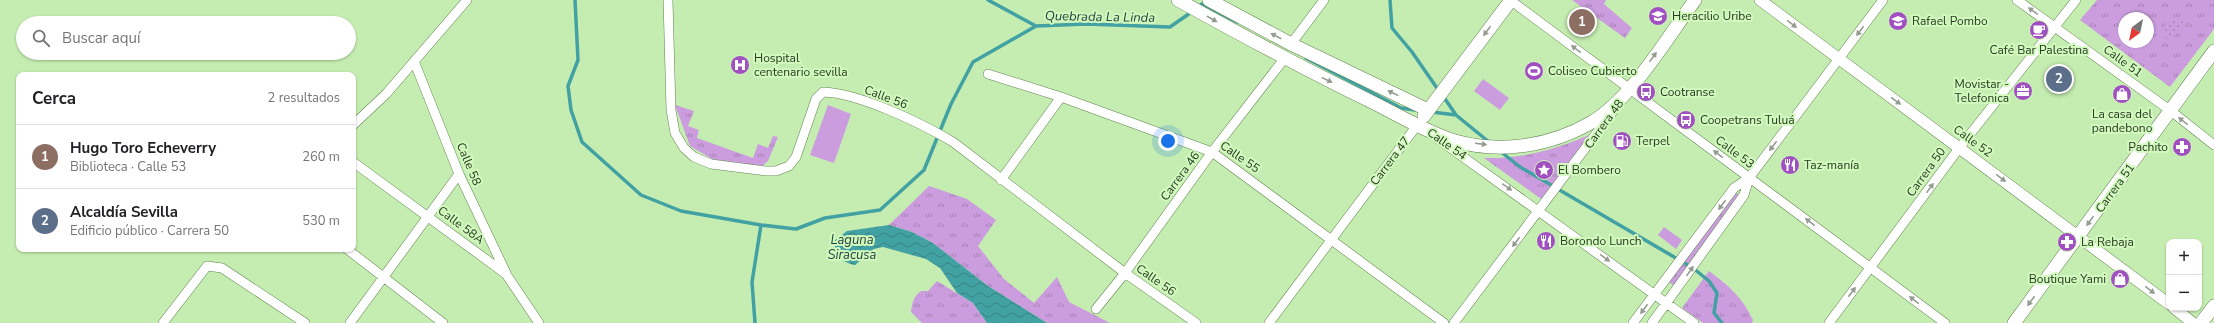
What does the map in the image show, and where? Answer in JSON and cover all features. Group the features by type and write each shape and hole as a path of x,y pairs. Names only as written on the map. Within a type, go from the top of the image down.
{"main road":[{"name":"Calle 54","path":"1178,0 1284,59 1418,124"},
{"name":"Calle 54","path":"1209,0 1291,44 1428,110"},
{"name":"Carrera 47","path":"1418,124 1510,0"},
{"name":"Carrera 48","path":"1630,89 1695,0"},
{"name":"Carrera 51","path":"2014,323 2080,236 2214,51"},
{"path":"1418,124 1455,141 1507,147 1529,146 1571,132 1593,121 1630,89"},
{"path":"2201,323 2214,306"}],"street":[{"path":"356,122 386,94 467,0"},
{"name":"Calle 56","path":"668,0 671,110 675,133 684,148 694,157 711,164 766,171 776,171 789,166 796,157 816,99 824,92 840,92 926,126 953,142 1125,273 1196,323"},
{"path":"1291,44 1324,0"},
{"name":"Calle 53","path":"1510,0 1945,323"},
{"name":"Calle 52","path":"1760,0 1839,60 2080,236 2166,302"},
{"path":"1633,323 1734,188 1749,178 1883,0"},
{"name":"Calle 51","path":"2017,0 2171,111 2214,145"},
{"name":"Carrera 50","path":"1829,323 1960,147 2076,0"},
{"name":"Carrera 46","path":"1096,309 1125,273 1212,152 1284,59"},
{"name":"Calle 58","path":"414,61 459,174 506,274"},
{"name":"Calle 55","path":"988,74 1061,97 1212,152 1444,323"},
{"name":"Carrera 48","path":"1454,323 1540,211 1630,89"},
{"path":"1001,180 1061,97"},
{"name":"Calle 54","path":"1418,124 1694,323"},
{"name":"Carrera 47","path":"1269,323 1418,124"},
{"name":"Calle 58A","path":"356,164 506,274 539,323"},
{"path":"350,323 459,174"},
{"path":"1652,323 1744,195 1749,178"},
{"path":"351,252 443,323"},
{"path":"164,323 207,266 222,268 305,323"},
{"path":"2178,311 2194,323"}],"green space":[{"path":"1572,0 1606,0 1604,4 1632,28 1625,38"},
{"path":"2097,0 2214,0 2214,29 2170,87 2080,20"},
{"path":"2185,16 2183,24 2177,34 2166,39 2166,23"},
{"path":"1483,79 1509,98 1500,110 1474,91"},
{"path":"675,105 694,111 688,126 699,130 697,138 753,158 758,144 768,148 773,136 778,137 768,161 760,168 712,159 690,146"},
{"path":"828,105 851,114 834,163 810,155"},
{"path":"1589,135 1544,201 1484,158 1525,155 1563,145"},
{"path":"929,186 967,199 996,220 978,246 1004,279 1034,303 1057,277 1069,302 1110,323 1047,323 988,286 933,243 912,232 889,225"},
{"path":"1735,192 1740,196 1674,286 1669,282"},
{"path":"1664,227 1682,240 1676,249 1658,235"},
{"path":"1709,271 1729,287 1745,305 1753,320 1752,323 1703,323 1682,308"},
{"path":"937,281 973,303 987,323 922,323 911,312 913,300 921,291 928,291"}],"water":[{"name":"Laguna Siracusa","path":"889,225 912,232 933,243 988,286 1047,323 987,323 973,303 957,293 940,268 926,259 883,247 874,249 855,265 846,262 838,254 834,241 847,231"}],"waterway":[{"path":"575,0 578,60 568,86 571,110 582,142 641,195 681,211 761,225 796,229 825,218 880,210 924,170 951,104 973,62 1036,26"},
{"name":"Quebrada La Linda","path":"988,0 1036,26 1086,24 1170,27 1193,11"},
{"path":"1390,0 1392,28 1412,52 1439,91"},
{"path":"1198,7 1202,4 1237,22"},
{"path":"1306,58 1401,108 1415,110"},
{"path":"1443,96 1456,115 1489,142"},
{"path":"1432,112 1456,115"},
{"path":"1500,151 1520,167 1693,268 1709,281 1717,293 1714,313 1722,323"},
{"path":"755,323 752,282 761,225"}],"place":[{"name":"Heracilio Uribe","path":"1658,16"},
{"name":"Rafael Pombo","path":"1898,21"},
{"name":"Hugo Toro Echeverry","path":"1582,22"},
{"name":"Café Bar Palestina","path":"2039,30"},
{"name":"Hospital centenario sevilla","path":"740,65"},
{"name":"Coliseo Cubierto","path":"1534,71"},
{"name":"Alcaldía Sevilla","path":"2059,79"},
{"name":"Movistar - Telefonica","path":"2023,91"},
{"name":"Cootranse","path":"1646,92"},
{"name":"La casa del pandebono","path":"2122,94"},
{"name":"Coopetrans Tuluá","path":"1686,120"},
{"name":"Terpel","path":"1622,141"},
{"name":"Pachito","path":"2182,147"},
{"name":"Taz-manía","path":"1790,165"},
{"name":"El Bombero","path":"1544,170"},
{"name":"Borondo Lunch","path":"1546,241"},
{"name":"La Rebaja","path":"2067,242"},
{"name":"Boutique Yami","path":"2120,279"}]}
